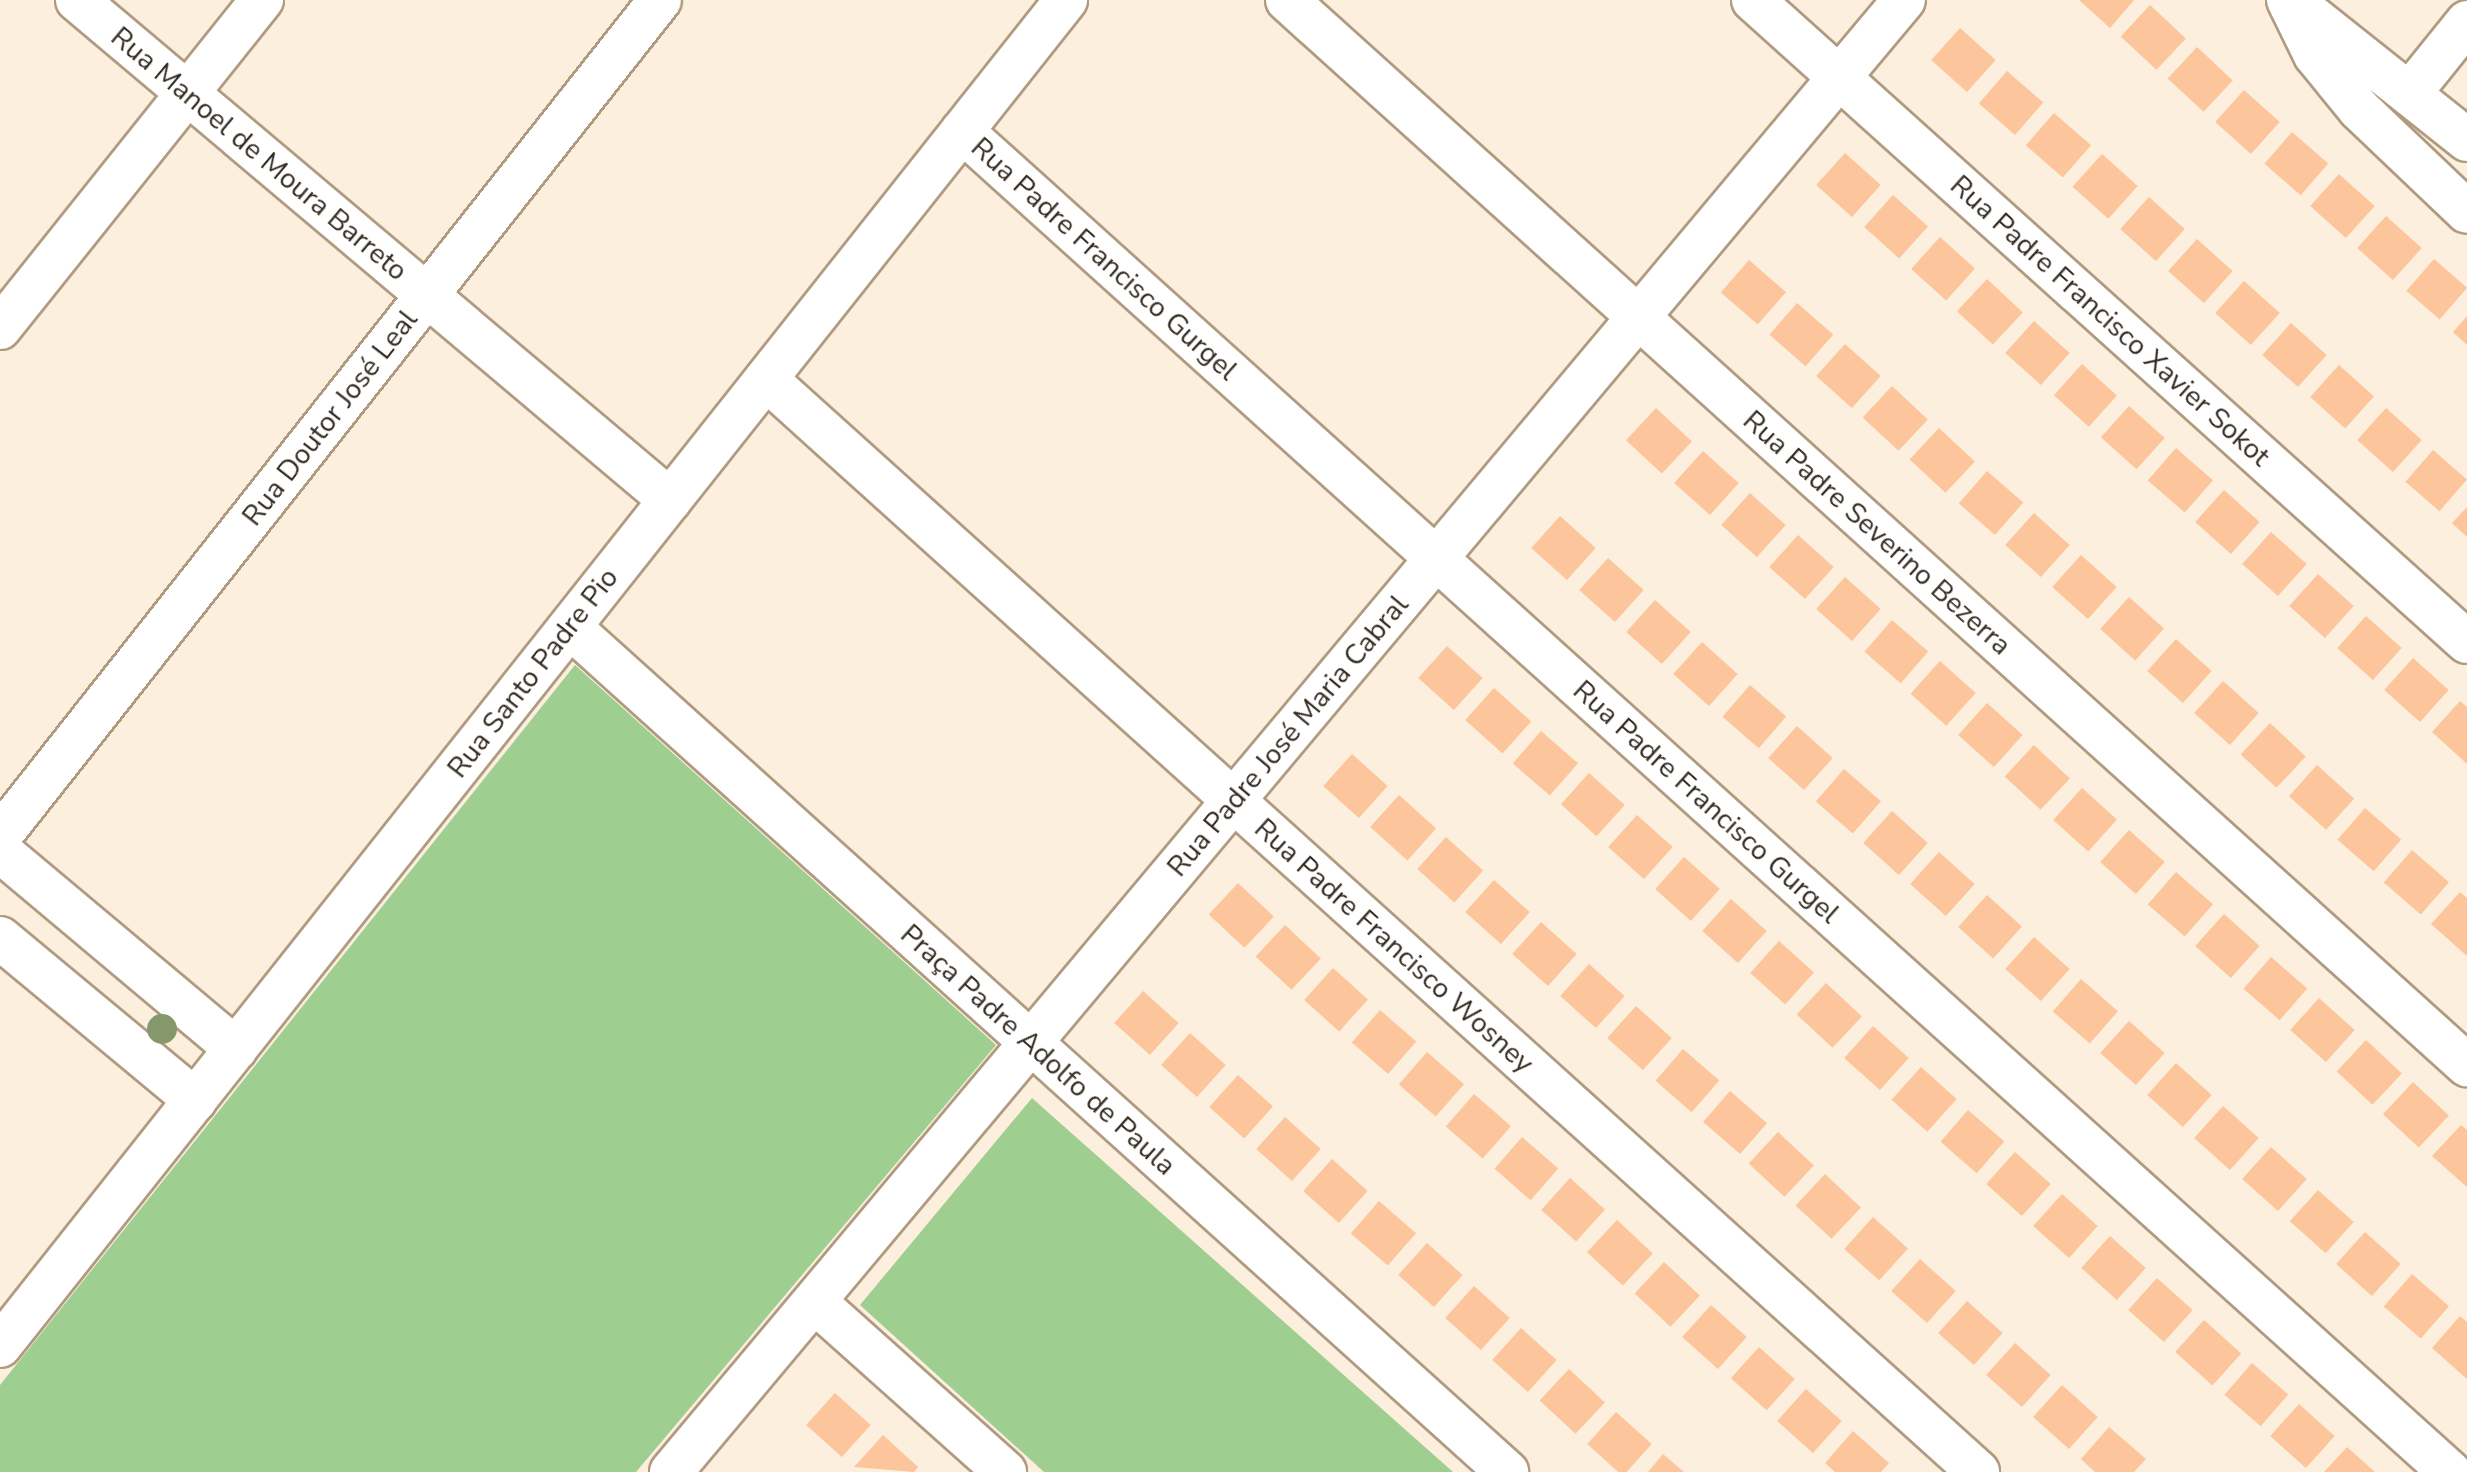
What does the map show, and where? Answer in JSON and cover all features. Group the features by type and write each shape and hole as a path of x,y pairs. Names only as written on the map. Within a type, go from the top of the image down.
{"street":[{"name":"Rua Manoel de Moura Barreto","path":"78,0 670,500"},
{"path":"0,328 262,0"},
{"name":"Rua Doutor José Leal","path":"0,836 660,0"},
{"name":"Rua Santo Padre Pio","path":"0,1346 1066,0"},
{"name":"Rua Padre Severino Bezerra","path":"1287,0 2467,1065"},
{"name":"Rua Padre Francisco Xavier Sokot","path":"1753,0 2467,642"},
{"name":"Rua Padre José Maria Cabral","path":"671,1472 1904,0"},
{"path":"2290,0 2467,140"},
{"path":"2290,0 2315,55 2359,109 2467,212"},
{"path":"2410,93 2467,22"},
{"name":"Rua Padre Francisco Gurgel","path":"962,132 2450,1472"},
{"name":"Rua Padre Francisco Wosney","path":"766,379 1978,1472"},
{"name":"Praça Padre Adolfo de Paula","path":"570,627 1507,1472"},
{"path":"0,851 236,1049"},
{"path":"0,938 194,1100"},
{"path":"814,1302 1004,1472"}],"green space":[{"path":"575,665 996,1045 636,1472 0,1472 0,1385"},
{"path":"1032,1098 1453,1472 1044,1472 860,1305"}],"building":[{"path":"2079,0 2134,0 2110,28"},
{"path":"2150,5 2186,38 2157,70 2121,36"},
{"path":"1960,28 1996,60 1967,92 1931,60"},
{"path":"2197,47 2233,80 2204,112 2168,78"},
{"path":"2007,71 2043,102 2015,135 1979,103"},
{"path":"2244,90 2280,122 2251,154 2215,122"},
{"path":"2054,113 2091,145 2063,178 2026,145"},
{"path":"2292,132 2328,163 2301,195 2264,164"},
{"path":"1845,153 1881,185 1852,217 1816,185"},
{"path":"2102,154 2138,186 2108,219 2073,187"},
{"path":"2339,174 2375,206 2346,238 2310,206"},
{"path":"1893,195 1928,226 1899,258 1864,227"},
{"path":"2149,197 2185,229 2156,261 2120,229"},
{"path":"2386,216 2422,248 2393,280 2357,248"},
{"path":"1940,237 1975,268 1946,300 1911,269"},
{"path":"2197,239 2233,271 2204,303 2168,271"},
{"path":"2434,259 2467,288 2440,320 2406,291"},
{"path":"1749,260 1786,292 1758,325 1721,292"},
{"path":"1987,279 2023,312 1993,345 1957,311"},
{"path":"2244,281 2280,313 2251,345 2215,313"},
{"path":"1797,303 1833,334 1806,366 1769,335"},
{"path":"2467,316 2467,345 2453,332"},
{"path":"2034,321 2070,353 2041,385 2005,353"},
{"path":"2291,323 2327,355 2298,387 2262,355"},
{"path":"1845,344 1881,376 1852,408 1816,376"},
{"path":"2082,364 2117,395 2089,427 2054,395"},
{"path":"2339,365 2374,396 2345,428 2310,397"},
{"path":"1892,386 1928,419 1899,451 1863,417"},
{"path":"2129,406 2165,438 2137,469 2101,437"},
{"path":"1656,408 1692,441 1662,474 1626,440"},
{"path":"2386,408 2422,440 2393,472 2357,440"},
{"path":"1939,428 1975,461 1946,493 1910,459"},
{"path":"2176,448 2213,480 2185,513 2148,480"},
{"path":"2433,450 2467,480 2439,511 2405,482"},
{"path":"1703,451 1739,483 1710,515 1674,483"},
{"path":"1987,471 2023,502 1995,535 1959,503"},
{"path":"2224,490 2260,522 2231,554 2195,522"},
{"path":"1750,493 1786,525 1757,557 1721,525"},
{"path":"2467,507 2467,537 2452,523"},
{"path":"2034,513 2070,545 2041,577 2005,545"},
{"path":"1560,516 1596,548 1567,580 1531,548"},
{"path":"2271,532 2307,564 2278,596 2242,564"},
{"path":"1798,535 1834,567 1805,599 1769,567"},
{"path":"2081,555 2117,587 2088,619 2052,587"},
{"path":"1608,558 1644,590 1615,622 1579,590"},
{"path":"2318,574 2354,606 2325,638 2289,606"},
{"path":"1845,577 1881,609 1852,641 1816,609"},
{"path":"2129,597 2164,628 2135,660 2100,629"},
{"path":"1655,600 1691,632 1662,664 1626,632"},
{"path":"2366,616 2402,648 2373,680 2337,648"},
{"path":"1892,620 1928,651 1901,683 1864,652"},
{"path":"2176,639 2212,671 2183,703 2147,671"},
{"path":"1702,642 1738,674 1709,706 1673,674"},
{"path":"1447,646 1483,678 1454,710 1418,678"},
{"path":"2413,658 2449,690 2420,722 2384,690"},
{"path":"1940,661 1976,693 1946,726 1911,694"},
{"path":"2223,681 2259,713 2230,745 2194,713"},
{"path":"1750,685 1786,716 1759,748 1722,717"},
{"path":"1494,688 1531,721 1502,753 1465,720"},
{"path":"2460,701 2467,707 2467,764 2432,732"},
{"path":"1987,703 2023,735 1994,767 1958,735"},
{"path":"2270,723 2306,756 2277,788 2241,754"},
{"path":"1797,726 1833,758 1804,790 1768,758"},
{"path":"1541,731 1578,763 1550,796 1513,763"},
{"path":"2034,745 2070,778 2041,810 2005,776"},
{"path":"1352,754 1388,786 1359,818 1323,786"},
{"path":"2317,765 2354,798 2326,830 2289,796"},
{"path":"1844,769 1881,801 1853,834 1816,801"},
{"path":"1589,773 1625,805 1597,836 1561,804"},
{"path":"2082,788 2117,819 2088,851 2053,820"},
{"path":"1399,795 1436,828 1407,860 1370,827"},
{"path":"2365,808 2401,839 2374,871 2337,840"},
{"path":"1892,811 1928,843 1899,875 1863,843"},
{"path":"1637,815 1673,847 1644,879 1608,847"},
{"path":"2129,830 2165,862 2136,894 2100,862"},
{"path":"1446,837 1483,870 1454,902 1417,869"},
{"path":"2412,850 2449,882 2421,915 2384,882"},
{"path":"1939,852 1975,884 1946,916 1910,884"},
{"path":"1684,857 1720,889 1691,921 1655,889"},
{"path":"2176,872 2213,904 2185,937 2148,904"},
{"path":"1494,880 1530,912 1501,944 1465,912"},
{"path":"1238,883 1274,916 1245,948 1209,914"},
{"path":"2460,892 2467,898 2467,956 2431,924"},
{"path":"1987,895 2022,926 1993,958 1958,927"},
{"path":"1731,899 1767,931 1738,963 1702,931"},
{"path":"2224,914 2260,946 2231,978 2195,946"},
{"path":"1541,922 1577,954 1548,986 1512,954"},
{"path":"1285,925 1321,958 1292,990 1256,956"},
{"path":"2034,937 2070,969 2041,1001 2005,969"},
{"path":"1779,941 1814,972 1785,1004 1750,973"},
{"path":"2271,957 2307,988 2280,1020 2243,989"},
{"path":"1589,964 1625,996 1596,1028 1560,996"},
{"path":"1333,968 1368,999 1339,1031 1304,1000"},
{"path":"2081,979 2118,1011 2090,1044 2053,1011"},
{"path":"1826,983 1862,1016 1833,1048 1797,1014"},
{"path":"1143,991 1179,1023 1150,1055 1114,1023"},
{"path":"2319,998 2355,1030 2326,1062 2290,1030"},
{"path":"1636,1006 1672,1038 1643,1070 1607,1038"},
{"path":"1380,1010 1416,1041 1388,1074 1352,1042"},
{"path":"2129,1021 2165,1053 2136,1085 2100,1053"},
{"path":"1873,1026 1909,1058 1880,1090 1844,1058"},
{"path":"1190,1033 1226,1065 1197,1097 1161,1065"},
{"path":"2366,1040 2402,1073 2373,1105 2337,1071"},
{"path":"1683,1049 1719,1080 1692,1112 1655,1081"},
{"path":"1427,1052 1464,1084 1436,1117 1399,1084"},
{"path":"2176,1063 2212,1095 2183,1127 2147,1095"},
{"path":"1921,1067 1957,1099 1927,1132 1892,1100"},
{"path":"1238,1075 1273,1106 1244,1138 1209,1107"},
{"path":"2413,1082 2449,1115 2419,1148 2383,1114"},
{"path":"1730,1091 1767,1123 1740,1154 1703,1122"},
{"path":"1474,1094 1511,1126 1483,1159 1446,1126"},
{"path":"2223,1106 2259,1138 2230,1170 2194,1138"},
{"path":"1968,1110 2004,1141 1977,1173 1940,1142"},
{"path":"1285,1117 1321,1149 1292,1181 1256,1149"},
{"path":"2461,1125 2467,1130 2467,1187 2432,1156"},
{"path":"1778,1132 1814,1165 1785,1197 1749,1163"},
{"path":"1522,1137 1558,1168 1531,1200 1494,1169"},
{"path":"2271,1147 2307,1179 2278,1211 2242,1179"},
{"path":"2015,1152 2051,1184 2022,1216 1986,1184"},
{"path":"1332,1159 1368,1191 1339,1223 1303,1191"},
{"path":"1825,1174 1861,1207 1832,1239 1796,1205"},
{"path":"1570,1178 1605,1209 1576,1241 1541,1210"},
{"path":"2318,1190 2354,1222 2326,1253 2290,1221"},
{"path":"2062,1194 2098,1226 2069,1258 2033,1226"},
{"path":"1379,1201 1416,1233 1388,1266 1351,1233"},
{"path":"1873,1217 1908,1248 1879,1280 1844,1249"},
{"path":"1617,1220 1653,1253 1623,1286 1587,1252"},
{"path":"2365,1232 2401,1264 2372,1296 2336,1264"},
{"path":"2110,1236 2146,1268 2117,1300 2081,1268"},
{"path":"1427,1243 1463,1275 1434,1307 1398,1275"},
{"path":"1920,1259 1956,1291 1927,1323 1891,1291"},
{"path":"1664,1262 1700,1295 1671,1327 1635,1293"},
{"path":"2412,1274 2449,1306 2421,1339 2384,1306"},
{"path":"2157,1278 2193,1310 2164,1342 2128,1310"},
{"path":"1474,1286 1510,1318 1481,1350 1445,1318"},
{"path":"1967,1301 2003,1333 1974,1365 1938,1333"},
{"path":"1711,1305 1747,1337 1718,1369 1682,1337"},
{"path":"2460,1316 2467,1322 2467,1379 2432,1348"},
{"path":"2204,1320 2241,1353 2212,1385 2175,1352"},
{"path":"1521,1328 1557,1360 1528,1392 1492,1360"},
{"path":"2015,1343 2051,1375 2022,1407 1986,1375"},
{"path":"1759,1347 1795,1379 1767,1410 1731,1378"},
{"path":"2252,1363 2288,1394 2261,1426 2224,1395"},
{"path":"1569,1369 1605,1402 1576,1434 1540,1400"},
{"path":"2062,1385 2098,1417 2069,1449 2033,1417"},
{"path":"1806,1389 1842,1421 1813,1453 1777,1421"},
{"path":"835,1393 871,1425 842,1457 806,1425"},
{"path":"2299,1404 2335,1436 2306,1468 2270,1436"},
{"path":"1616,1412 1652,1444 1627,1472 1618,1472 1587,1444"},
{"path":"2109,1427 2146,1459 2134,1472 2095,1472 2081,1459"},
{"path":"1853,1431 1889,1463 1881,1472 1835,1472 1825,1463"},
{"path":"883,1435 918,1467 914,1472 854,1467"},
{"path":"2347,1447 2375,1472 2324,1472"},
{"path":"1663,1454 1684,1472 1648,1472"}]}
